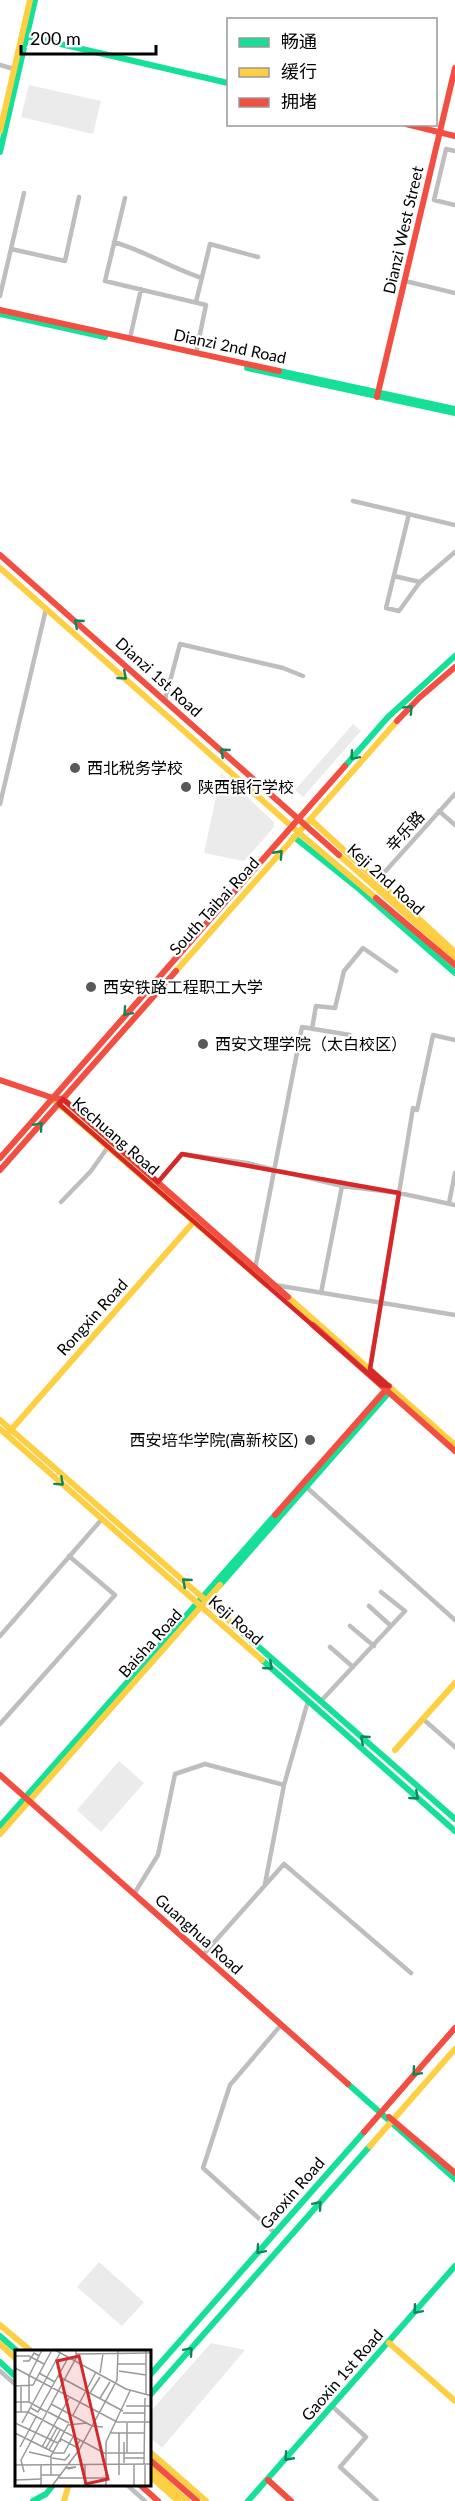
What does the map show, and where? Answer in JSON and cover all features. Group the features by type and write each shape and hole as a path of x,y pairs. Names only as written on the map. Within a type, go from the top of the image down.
{"main road":[{"path":"0,152 30,0"},
{"path":"0,131 14,69 35,0"},
{"path":"24,36 227,83"},
{"name":"Dianzi West Street","path":"378,395 455,68"},
{"path":"414,126 455,136"},
{"name":"Dianzi 2nd Road","path":"0,310 195,352 378,395"},
{"name":"Dianzi 2nd Road","path":"0,314 455,411"},
{"name":"Dianzi 1st Road","path":"0,555 300,819"},
{"path":"0,570 8,562"},
{"name":"Dianzi 1st Road","path":"0,570 292,825 296,834"},
{"name":"South Taibai Road","path":"0,1158 388,717 455,656"},
{"name":"South Taibai Road","path":"0,1170 419,698 455,667"},
{"name":"Keji 2nd Road","path":"300,819 455,958"},
{"path":"310,819 374,883 455,952"},
{"path":"296,834 455,973"},
{"name":"Keji 2nd Road","path":"296,834 455,965"},
{"name":"Kechuang Road","path":"0,1080 61,1102 158,1182 196,1220 455,1444"},
{"name":"Kechuang Road","path":"61,1102 108,1147 255,1269 370,1369 455,1450"},
{"name":"Rongxin Road","path":"9,1432 196,1220"},
{"name":"Baisha Road","path":"0,1826 27,1799 389,1389"},
{"name":"Keji Road","path":"0,1420 9,1432 102,1520 455,1831"},
{"name":"Keji Road","path":"0,1429 9,1432 205,1598 455,1820"},
{"path":"395,1750 455,1683"},
{"name":"Guanghua Road","path":"0,1775 202,1956 381,2112 455,2173"},
{"name":"Baisha Road","path":"0,1834 27,1799"},
{"name":"Gaoxin Road","path":"152,2373 455,2028"},
{"name":"Gaoxin Road","path":"152,2393 455,2049"},
{"name":"Guanghua Road","path":"391,2120 455,2179"},
{"name":"Gaoxin 1st Road","path":"248,2501 455,2266"},
{"path":"0,2325 30,2350"},
{"path":"0,2336 16,2350"},
{"path":"389,2343 455,2401"},
{"path":"0,2344 15,2357"},
{"path":"0,2362 15,2376"},
{"path":"152,2454 206,2501"},
{"path":"152,2462 197,2501"},
{"path":"152,2470 188,2501"},
{"path":"152,2478 178,2501"},
{"path":"268,2480 291,2501"},
{"path":"33,2501 46,2494 52,2486"},
{"path":"64,2501 68,2486"},
{"path":"141,2486 158,2501"},
{"path":"152,2486 170,2501"}],"street":[{"path":"0,65 14,69"},
{"path":"455,151 446,149 434,200 455,205"},
{"path":"0,296 24,193"},
{"path":"11,249 65,261 79,197"},
{"path":"125,198 105,281 206,304 195,352"},
{"path":"114,242 138,249 186,273 202,278"},
{"path":"196,302 210,244 258,257"},
{"path":"405,281 455,293"},
{"path":"130,338 141,289"},
{"path":"353,501 455,525"},
{"path":"409,514 387,608 399,611 420,582 455,552"},
{"path":"394,576 420,582"},
{"path":"0,804 46,609"},
{"path":"165,700 180,644 283,668 303,676"},
{"name":"辛乐路","path":"374,883 455,794"},
{"path":"439,811 455,825"},
{"path":"312,1029 316,1006 335,1008 344,971 363,948 396,971"},
{"path":"255,1269 302,1027 350,1035"},
{"path":"370,1369 413,1108 417,1110 433,1035 455,1040"},
{"path":"61,1202 91,1171 108,1147"},
{"path":"158,1182 182,1154 275,1168 342,1186 399,1193 455,1205"},
{"path":"448,1203 455,1173"},
{"path":"321,1293 342,1186"},
{"path":"272,1285 382,1301 455,1316"},
{"path":"304,1485 455,1620"},
{"path":"0,1636 102,1520"},
{"path":"0,1724 115,1596 69,1556"},
{"path":"321,1701 405,1611 381,1592"},
{"path":"369,1606 391,1626"},
{"path":"350,1626 374,1646"},
{"path":"330,1647 353,1667"},
{"path":"264,1887 284,1785 308,1701"},
{"path":"423,1719 455,1747"},
{"path":"134,1894 158,1855 175,1774 205,1764 284,1785"},
{"path":"202,1956 284,1864 411,1973"},
{"path":"275,2233 202,2168 230,2085 281,2025"},
{"path":"0,2371 15,2384"},
{"path":"333,2407 366,2437 340,2467 377,2501"},
{"path":"128,2486 145,2501"}],"highlighted area":[{"path":"63,1099 158,1182 182,1154 399,1193 370,1369 389,1386 381,1385 59,1104"}],"shaded area":[{"path":"29,85 101,101 93,134 21,117"},
{"path":"353,724 361,731 303,797 295,790"},
{"path":"221,773 274,822 274,827 244,861 204,853"},
{"path":"119,1761 144,1783 101,1832 77,1810"},
{"path":"99,2262 144,2302 122,2326 77,2287"},
{"path":"211,2343 245,2350 162,2448 152,2439 152,2410"}],"traffic: fast":[{"path":"0,152 35,0"},
{"path":"22,35 227,83"},
{"path":"0,314 105,337"},
{"path":"247,368 455,413"},
{"path":"279,371 455,409"},
{"path":"345,766 388,717 455,656"},
{"path":"294,837 359,889 455,973"},
{"path":"220,1585 392,1389"},
{"path":"0,1826 275,1515"},
{"path":"235,1626 455,1819"},
{"path":"262,1660 455,1831"},
{"path":"348,2084 455,2179"},
{"path":"152,2373 364,2132"},
{"path":"152,2393 370,2146"},
{"path":"248,2501 455,2266"},
{"path":"0,2336 16,2350"},
{"path":"0,2362 15,2376"},
{"path":"33,2501 46,2494 52,2486"}],"traffic: slow":[{"path":"0,131 30,0"},
{"path":"0,568 298,832 376,898"},
{"path":"176,971 397,721"},
{"path":"310,819 455,952"},
{"path":"339,855 455,958"},
{"path":"55,1101 267,1285"},
{"path":"10,1431 197,1218"},
{"path":"288,1297 455,1445"},
{"path":"0,1420 235,1626"},
{"path":"0,1429 262,1660"},
{"path":"0,1834 220,1585"},
{"path":"395,1750 455,1683"},
{"path":"370,2146 455,2049"},
{"path":"0,2325 30,2350"},
{"path":"389,2343 455,2401"},
{"path":"0,2344 15,2358"},
{"path":"152,2454 206,2501"},
{"path":"152,2470 187,2501"},
{"path":"152,2478 178,2501"},
{"path":"64,2501 68,2486"}],"traffic: jam":[{"path":"377,397 455,68"},
{"path":"414,126 455,136"},
{"path":"0,310 279,371"},
{"path":"0,555 339,855"},
{"path":"397,721 419,698 455,667"},
{"path":"0,1158 345,766"},
{"path":"376,898 455,965"},
{"path":"0,1170 176,971"},
{"path":"0,1080 53,1098 63,1099 288,1297"},
{"path":"313,1325 455,1451"},
{"path":"275,1515 389,1386"},
{"path":"0,1775 348,2084"},
{"path":"364,2132 455,2028"},
{"path":"389,2117 455,2173"},
{"path":"152,2462 197,2501"},
{"path":"268,2480 291,2501"},
{"path":"141,2486 158,2501"}],"place":[{"name":"西北税务学校","path":"75,768"},
{"name":"陕西银行学校","path":"186,787"},
{"name":"西安铁路工程职工大学","path":"91,987"},
{"name":"西安文理学院（太白校区）","path":"203,1044"},
{"name":"西安培华学院(高新校区)","path":"310,1440"}]}
